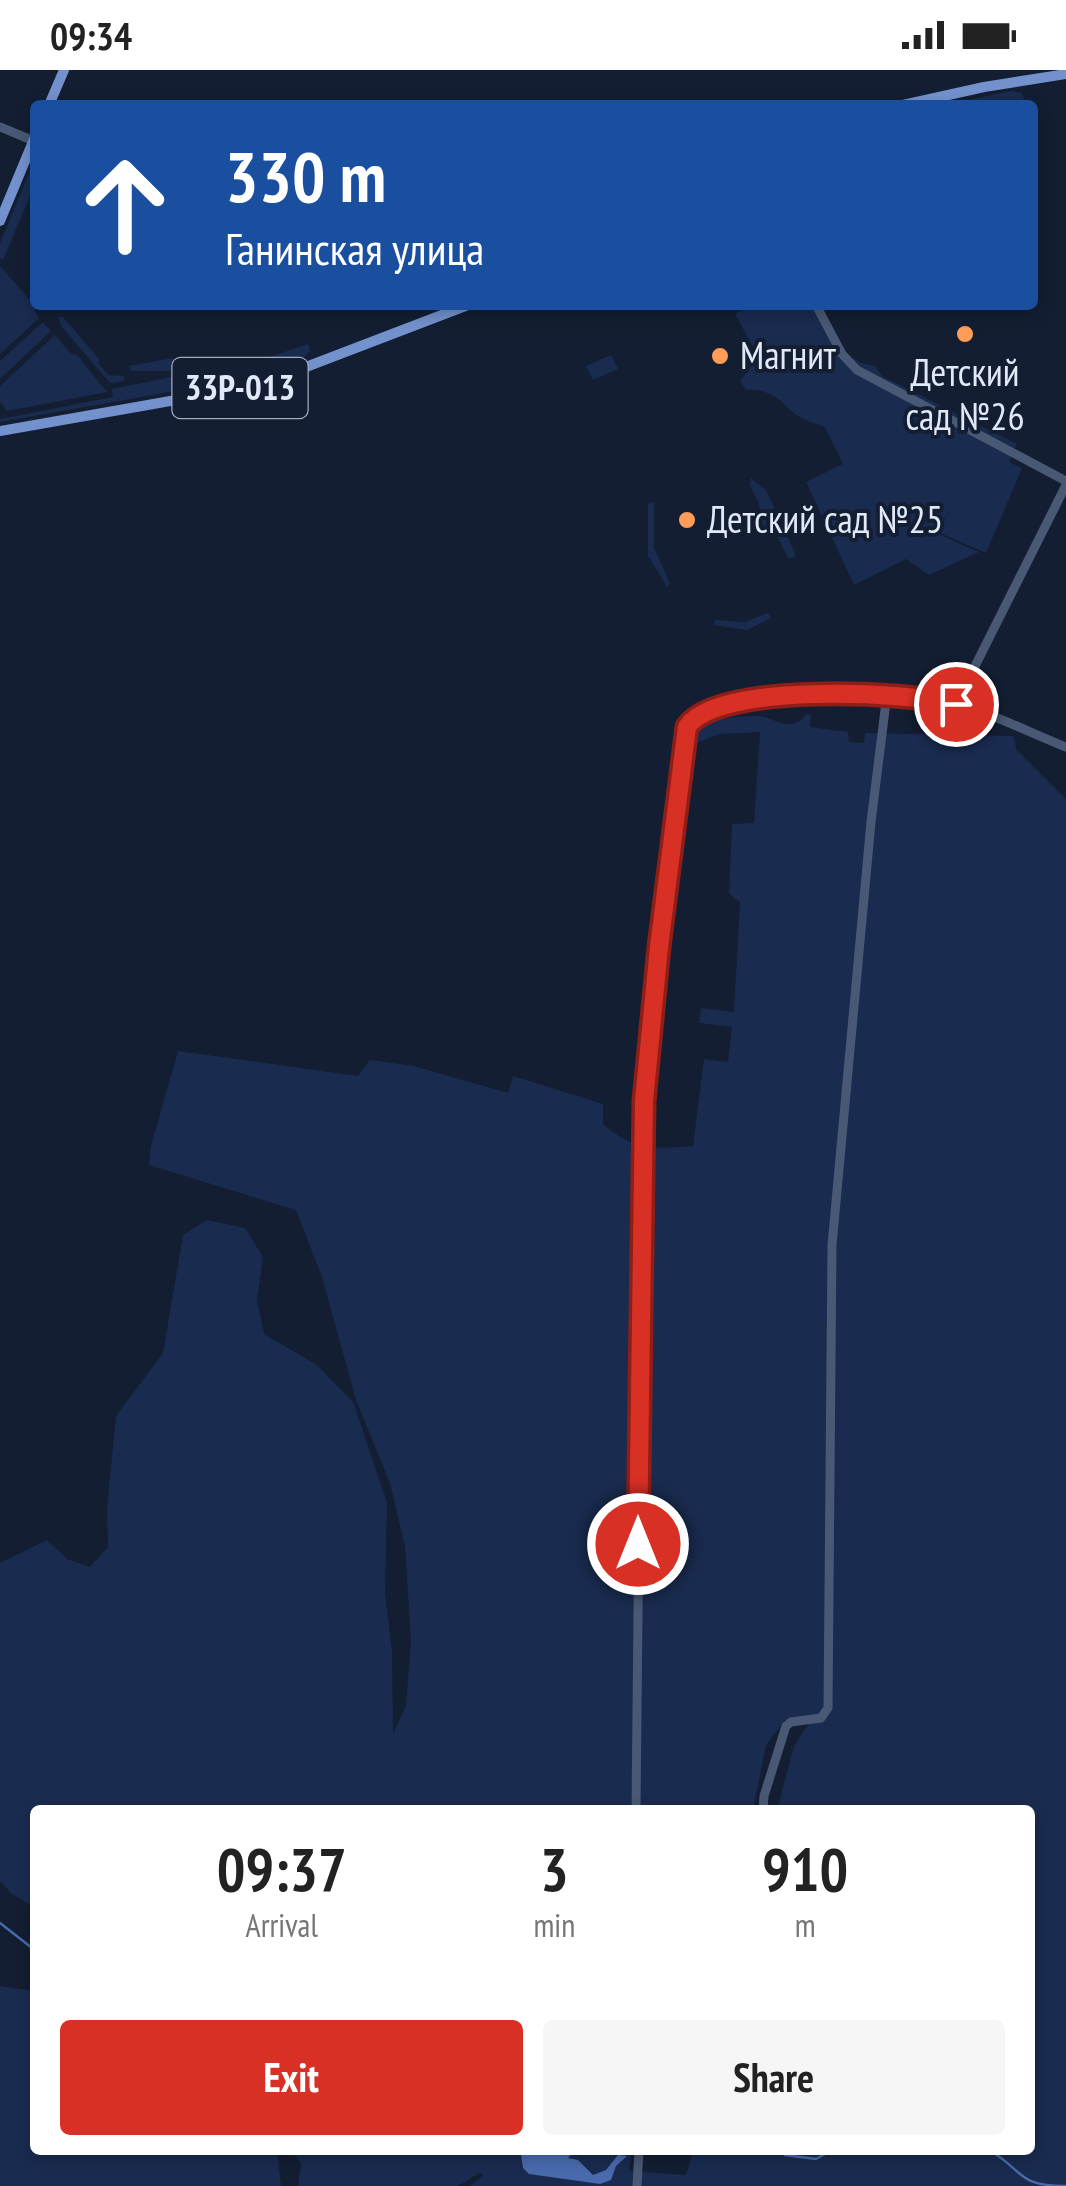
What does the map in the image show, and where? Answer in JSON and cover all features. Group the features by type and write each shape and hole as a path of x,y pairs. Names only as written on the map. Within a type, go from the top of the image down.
{"main road":[{"path":"51,100 64,70"},
{"path":"929,100 1066,74"},
{"path":"0,220 30,149"},
{"name":"33Р-013","path":"0,431 272,380 455,310"}],"street":[{"path":"0,127 30,138"},
{"path":"819,310 842,354 856,370 1066,483 956,704"},
{"path":"636,1805 642,1149 650,1028 685,732 700,713 724,704 831,693 888,694 956,704 1066,747"},
{"path":"763,1805 786,1726 822,1718 828,1708 832,1245 888,694"},
{"path":"637,2186 639,2155"}],"shaded area":[{"path":"1011,91 1022,93 1024,100 968,100"},
{"path":"30,171 30,196 3,260 0,243"},
{"path":"0,266 30,300 30,310 35,310 39,318 0,354"},
{"path":"743,310 822,310 834,336 854,359 875,366 882,376 1017,444 1009,462 1022,468 986,553 940,533 949,509 938,534 979,552 929,575 906,559 854,585 806,482 843,464 825,427 798,416 767,393 746,390 740,381 758,356 735,314"},
{"path":"58,317 63,317 108,375 124,376 124,381 110,383 61,326"},
{"path":"43,322 51,331 0,379 0,361"},
{"path":"55,335 107,392 7,411 0,402 0,386"},
{"path":"308,344 310,352 299,361 278,367 267,358"},
{"path":"611,355 618,369 593,380 586,366"},
{"path":"173,358 175,371 130,371 129,366"},
{"path":"260,359 263,366 258,372 209,385 0,422 113,397 112,389"},
{"path":"751,478 766,490 796,556 793,558 788,558 776,534 762,525"},
{"path":"654,502 654,548 670,583 667,587 648,556 648,504"},
{"path":"768,613 771,618 747,630 714,625 715,620 745,622"},
{"path":"807,714 811,716 810,727 848,732 849,742 864,743 865,733 1014,736 1016,749 1066,799 1066,2186 470,2186 484,2175 479,2173 458,2186 298,2186 301,2163 295,2155 631,2155 629,2171 686,2175 692,2155 1035,2155 1035,1805 778,1805 794,1746 813,1717 785,1720 766,1745 754,1805 30,1805 30,1905 0,1881 0,1563 47,1540 67,1559 90,1567 108,1547 107,1508 116,1416 163,1353 183,1235 207,1220 245,1228 263,1257 257,1300 264,1334 317,1365 353,1402 387,1503 385,1592 392,1652 393,1734 406,1706 411,1641 405,1547 390,1483 356,1400 322,1277 296,1210 149,1165 178,1051 358,1076 370,1060 414,1066 508,1093 513,1076 603,1104 603,1124 634,1144 693,1146 704,1059 728,1062 732,1027 699,1023 701,1008 734,1012 740,902 729,894 732,824 754,823 760,732 719,734 699,742 693,733 698,725 718,720 755,716 787,724"},
{"path":"0,1986 30,1990 30,2155 278,2155 281,2186 0,2186"},
{"path":"521,2155 570,2155 568,2158 578,2160 593,2175 606,2170 618,2155 627,2156 616,2166 611,2180 600,2184 529,2174 523,2168"}],"waterway":[{"path":"0,1923 30,1946"},
{"path":"785,2155 816,2159 823,2155"},
{"path":"996,2155 1029,2180 1066,2186"}],"place":[{"name":"Детский сад №26","path":"965,334"},
{"name":"Магнит","path":"720,356"},
{"name":"Детский сад №25","path":"687,520"}],"route":[{"path":"638,1544 644,1101 687,727 700,713 724,704 831,693 888,694 956,704"}]}
